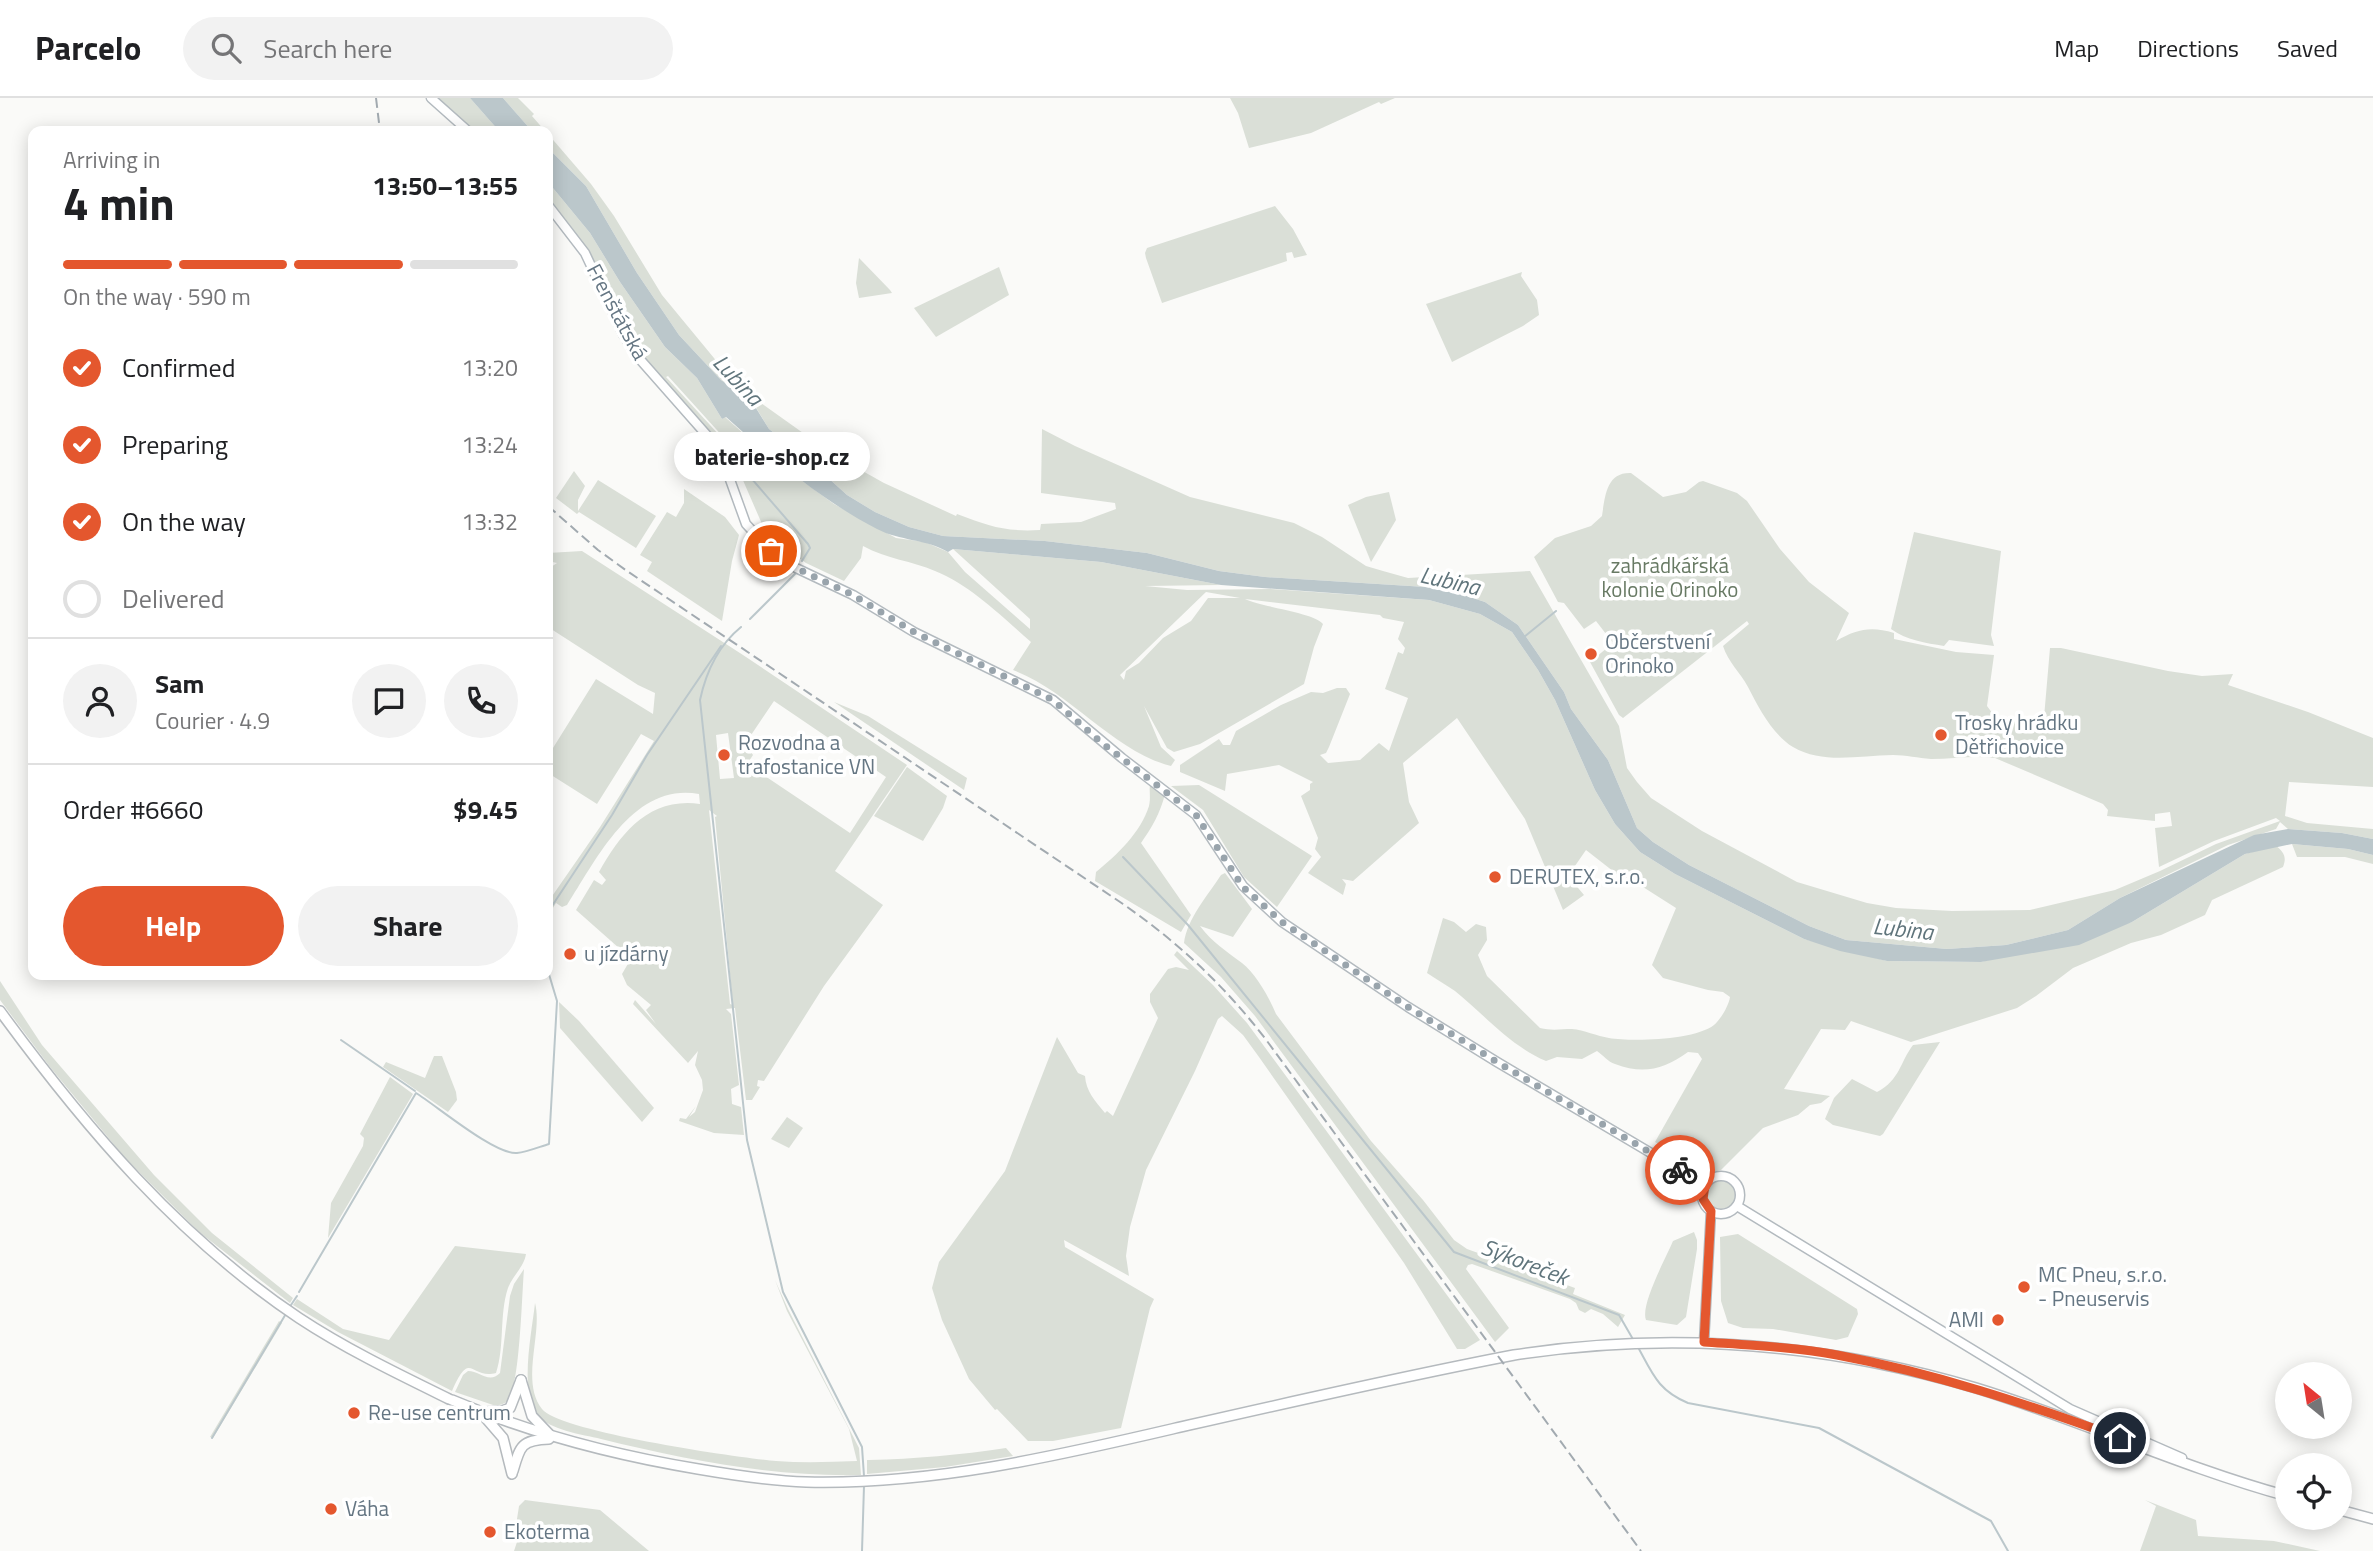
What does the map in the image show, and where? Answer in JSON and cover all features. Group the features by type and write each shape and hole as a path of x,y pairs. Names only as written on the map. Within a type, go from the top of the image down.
{"main road":[{"path":"431,98 462,126"},
{"name":"Frenštátská","path":"553,211 585,253 637,356 719,449 746,524 761,541 798,570 853,595 929,639 1041,693 1196,815 1243,887 1282,922 1485,1055 1705,1185"},
{"path":"0,1011 62,1093 114,1155 165,1209 272,1299 320,1331 450,1399 554,1438 643,1460 734,1475 805,1482 940,1475 1047,1457 1465,1365 1564,1348 1630,1343 1704,1342 1836,1355 1945,1380 2057,1415 2275,1492"},
{"path":"1704,1342 1711,1211 1703,1199 1705,1185 1717,1176 1731,1179 1740,1191 1737,1206 1725,1214 1711,1211"},
{"path":"1737,1206 2070,1409 2224,1476"},
{"path":"481,1412 510,1408 521,1380 534,1419 554,1438"},
{"path":"481,1412 502,1435 512,1474 524,1444 554,1438"},
{"path":"2352,1513 2373,1519"}],"green space":[{"path":"437,98 470,98 495,126 468,126"},
{"path":"503,98 518,98 534,114 532,116 541,126 528,126"},
{"path":"1230,98 1395,98 1381,104 1379,102 1311,133 1249,148 1238,113"},
{"path":"553,140 614,216 662,295 728,375 747,388 747,393 734,389 721,380 679,335 637,273 586,186 553,153"},
{"path":"553,188 590,233 665,347 697,378 722,419 725,417 772,459 834,504 896,538 925,542 948,552 965,572 1030,629 1030,619 953,549 1101,562 1221,585 1145,586 1187,590 1271,589 1429,600 1480,614 1512,632 1555,700 1595,790 1615,824 1640,852 1675,874 1804,939 1887,961 1981,962 2132,922 2245,854 2275,845 2284,855 2283,867 2212,900 2205,915 2161,935 2131,943 2073,968 2017,1008 1911,1042 1851,1021 1845,1030 1821,1029 1784,1089 1830,1096 1821,1103 1810,1105 1798,1115 1763,1128 1721,1170 1710,1173 1703,1171 1655,1142 1702,1059 1698,1053 1688,1052 1671,1063 1645,1070 1612,1063 1597,1051 1582,1059 1557,1057 1546,1061 1521,1047 1455,991 1427,973 1443,918 1454,922 1466,932 1476,924 1486,927 1487,940 1478,955 1487,976 1540,1028 1572,1029 1620,1039 1679,1037 1714,1025 1724,1012 1730,997 1723,992 1663,978 1652,965 1676,908 1618,875 1586,850 1568,876 1584,895 1563,910 1525,819 1457,718 1403,763 1409,802 1419,823 1353,881 1342,879 1346,884 1343,895 1308,873 1321,857 1315,849 1318,838 1301,796 1310,790 1310,784 1313,782 1279,765 1227,774 1225,791 1180,772 1180,765 1219,739 1223,745 1230,745 1236,731 1281,705 1311,692 1323,693 1337,688 1346,688 1350,694 1329,747 1326,753 1320,755 1328,763 1360,760 1379,743 1389,751 1408,698 1385,689 1398,652 1403,654 1405,648 1398,639 1404,622 1380,615 1245,599 1310,617 1323,624 1304,684 1200,744 1174,752 1167,748 1144,706 1161,747 1175,760 1171,766 1150,758 1111,735 1054,692 1013,670 1031,642 986,603 949,577 863,546 861,558 844,581 806,563 780,544 762,524 725,439 668,376 666,377 721,437 736,469 733,469 724,452 701,422 639,351 602,275 574,230 553,206","holes":["1206,592 1240,598 1208,598 1191,621 1163,638 1139,663 1126,671 1124,680 1120,675"]},
{"path":"1275,206 1293,229 1307,255 1294,258 1292,252 1286,253 1287,261 1162,303 1146,258 1147,248"},
{"path":"859,258 892,293 859,298 856,283"},
{"path":"999,267 1009,295 936,337 914,308"},
{"path":"1522,272 1521,276 1537,300 1539,315 1452,362 1426,304"},
{"name":"zahrádkářská kolonie Orinoko","path":"747,393 834,455 884,483 956,516 957,514 997,527 1040,530 1041,524 1081,522 1116,509 1115,503 1041,493 1042,429 1190,497 1294,523 1322,537 1366,566 1383,571 1408,578 1530,571 1619,726 1627,768 1651,798 1702,831 1797,882 1867,903 1896,908 1952,911 2030,910 2115,890 2216,844 2280,821 2276,818 2214,841 2159,867 2155,828 2172,826 2170,812 2155,814 2155,821 2107,816 2108,810 2103,804 1995,758 1931,759 1893,755 1842,758 1805,753 1785,742 1772,728 1725,652 1723,646 1749,624 1747,621 1623,718 1590,662 1613,643 1596,621 1584,629 1564,603 1558,602 1534,557 1555,538 1591,526 1602,516 1608,487 1616,477 1631,473 1663,497 1686,492 1703,481 1737,493 1747,501 1780,549 1809,582 1849,613 1836,641 1858,631 1871,629 1894,633 1894,639 1956,652 1994,655 1987,706 1996,718 2027,722 2043,729 2050,648 2061,648 2168,671 2202,676 2233,674 2228,685 2308,712 2373,738 2373,787 2289,782 2285,816 2307,823 2373,829 2373,839 2342,833 2288,829 2280,822 2276,829 2228,845 2120,898 2068,930 2006,945 1947,949 1846,940 1809,926 1689,865 1653,842 1637,828 1608,760 1571,709 1564,692 1518,625 1485,602 1442,588 1265,577 1219,571 1147,553 1045,541 943,536 909,527 875,512 847,495 769,429"},
{"path":"574,471 585,486 578,500 578,511 598,480 656,516 636,548 579,512 577,514 556,498"},
{"path":"684,489 725,517 739,535 722,621 647,571 652,562 640,555 667,512 676,517 684,503"},
{"path":"1389,492 1396,520 1371,562 1348,505 1366,497"},
{"path":"1914,532 2001,551 1991,635 1994,646 1949,640 1944,646 1910,638 1891,629"},
{"path":"582,551 907,765 835,871 883,905 824,986 764,1081 758,1080 757,1086 760,1087 752,1100 746,1100 735,1008 726,1009 731,1014 739,1085 731,1089 732,1104 741,1107 744,1135 714,1133 679,1121 680,1118 686,1119 696,1106 689,1117 695,1112 703,1090 695,1065 698,1051 688,1063 633,1004 635,1000 656,1024 646,1010 651,1005 627,985 622,974 629,962 628,956 576,910 594,880 602,885 606,880 599,872 627,832 651,812 666,806 700,804 699,794 676,793 655,800 636,812 605,846 567,905 562,907 556,903 553,908 553,895 654,741 641,734 597,804 553,776 553,748 596,679 653,714 655,693 553,630 553,566 557,563 553,562 553,553","holes":["774,701 886,777 850,833 747,764 753,755 745,744","728,733 734,778 720,779 716,735","709,810 717,816 733,1005 730,1004"]},
{"path":"834,702 868,716 967,778 964,790"},
{"path":"907,767 947,796 943,808 923,841 874,816"},
{"path":"1150,784 1165,794 1161,808 1141,843 1191,915 1181,932 1095,881 1096,872 1120,851 1140,825 1149,806"},
{"path":"1199,785 1312,856 1277,907 1244,877 1203,810 1171,786"},
{"path":"2292,844 2348,849 2373,855 2373,864 2345,857 2297,857"},
{"path":"1225,873 1252,909 1233,937 1200,926 1252,973 1276,1014 1371,1141 1454,1240 1467,1249 1575,1288 1573,1294 1625,1315 1618,1327 1603,1314 1591,1309 1585,1313 1579,1310 1576,1303 1570,1299 1472,1264 1468,1265 1466,1269 1509,1328 1495,1342 1255,1016 1221,977 1184,943 1194,916"},
{"path":"1177,951 1213,985 1247,1023 1480,1340 1465,1349 1457,1349 1404,1263 1259,1057 1243,1035 1222,1016 1218,1019 1146,1170 1130,1227 1126,1256 1129,1276 1064,1240 1065,1247 1154,1299 1121,1428 1053,1441 1028,1441 995,1410 969,1379 942,1320 932,1288 939,1262 1005,1171 1057,1037 1078,1073 1085,1076 1095,1100 1105,1113 1107,1111 1113,1116 1158,1018 1150,1002 1150,994 1168,969 1176,967 1189,970 1174,955"},
{"path":"0,981 42,1045 154,1175 212,1233 293,1298 290,1303 199,1232 125,1158 50,1067 0,1000"},
{"path":"559,1002 579,1021 654,1108 642,1122 560,1028"},
{"path":"1940,1042 1883,1134 1880,1136 1833,1125 1825,1119 1834,1098 1852,1079 1877,1092 1891,1082 1913,1045"},
{"path":"434,1056 442,1056 456,1092 457,1100 448,1112 383,1067 386,1062 425,1078"},
{"path":"390,1077 413,1094 328,1238 331,1203 363,1146 364,1138 360,1134"},
{"path":"787,1117 803,1128 789,1148 771,1139"},
{"path":"1721,1181 1731,1185 1735,1195 1731,1205 1721,1209 1711,1205 1707,1195 1711,1185"},
{"path":"1694,1232 1697,1249 1686,1317 1677,1325 1646,1320 1650,1293 1673,1241"},
{"path":"1738,1234 1857,1309 1858,1314 1848,1337 1836,1340 1773,1329 1743,1328 1728,1323 1721,1301 1720,1237"},
{"path":"455,1246 526,1254 505,1298 496,1373 481,1373 467,1368 452,1391 338,1332 293,1305 297,1299 343,1329 389,1340"},
{"path":"524,1269 516,1374 509,1398 505,1403 496,1406 455,1392 463,1375 468,1371 488,1377 500,1373 510,1296"},
{"path":"775,1280 859,1448 861,1475 795,1473 698,1460 567,1431 550,1424 537,1414 532,1404 528,1376 535,1303 537,1315 533,1385 542,1409 556,1418 614,1435 727,1455 786,1462 857,1461 849,1429 787,1311"},
{"path":"279,1321 282,1323 213,1438 210,1437"},
{"path":"1006,1448 1013,1456 945,1467 867,1474 867,1460 938,1456"},
{"path":"525,1500 600,1510 649,1551 514,1551 519,1536 515,1532 519,1506"},
{"path":"2145,1500 2196,1520 2198,1536 2274,1541 2320,1551 2140,1551 2156,1506"}],"shaded area":[{"path":"470,98 503,98 528,126 495,126"},
{"path":"553,153 586,186 637,273 679,335 721,380 734,389 746,392 769,429 847,495 875,512 909,527 943,536 1045,541 1147,553 1219,571 1265,577 1442,588 1485,602 1518,625 1564,692 1571,709 1608,760 1637,828 1653,842 1689,865 1809,926 1846,940 1947,949 2006,945 2068,930 2120,898 2254,835 2288,829 2342,833 2373,839 2373,855 2348,849 2292,844 2245,854 2132,922 2079,945 1981,962 1887,961 1840,951 1804,939 1675,874 1640,852 1615,824 1595,790 1555,700 1512,632 1480,614 1429,600 1221,585 1101,562 953,549 948,552 886,533 856,518 817,492 726,417 722,419 697,378 665,347 590,233 553,188"}],"waterway":[{"path":"740,462 808,544 810,548 802,561"},
{"path":"750,619 796,573"},
{"path":"1524,637 1556,611"},
{"path":"741,627 726,642 714,660 700,700 747,1140 783,1292 862,1447 864,1476"},
{"path":"553,904 612,815 647,755 721,646"},
{"name":"Sýkoreček","path":"1123,857 1188,925 1454,1252 1619,1315 1634,1341"},
{"path":"299,1292 416,1093 481,1138 507,1152 517,1153 549,1144 557,1001 551,980"},
{"path":"341,1040 415,1091"},
{"path":"289,1308 297,1296"},
{"path":"212,1438 287,1312"},
{"name":"Sýkoreček","path":"1639,1349 1658,1381 1678,1398 1688,1403 1819,1428 1991,1521 2008,1551"},
{"path":"862,1551 864,1486"}],"railway":[{"path":"376,98 379,126"},
{"path":"553,510 598,550 627,571 1123,904 1201,967 1267,1041 1641,1551"}],"way so far":[{"path":"771,551 796,568 853,595 914,632 1053,700 1102,743 1196,815 1243,887 1282,922 1408,1007 1680,1170"}],"place":[{"name":"baterie-shop.cz","path":"771,551"},
{"name":"Občerstvení Orinoko","path":"1591,654"},
{"name":"Trosky hrádku Dětřichovice","path":"1941,735"},
{"name":"Rozvodna a trafostanice VN","path":"724,755"},
{"name":"DERUTEX, s.r.o.","path":"1495,877"},
{"name":"u jízdárny","path":"570,954"},
{"name":"MC Pneu, s.r.o. - Pneuservis","path":"2024,1287"},
{"name":"AMI","path":"1998,1320"},
{"name":"Re-use centrum","path":"354,1413"},
{"name":"Váha","path":"331,1509"},
{"name":"Ekoterma","path":"490,1532"}],"route":[{"path":"1680,1170 1705,1185 1703,1199 1711,1211 1704,1342 1783,1348 1888,1366 1977,1389 2120,1438"}],"water label":[{"name":"Lubina","path":"738,380"},
{"name":"Lubina","path":"1450,581"},
{"name":"Lubina","path":"1903,929"}]}
